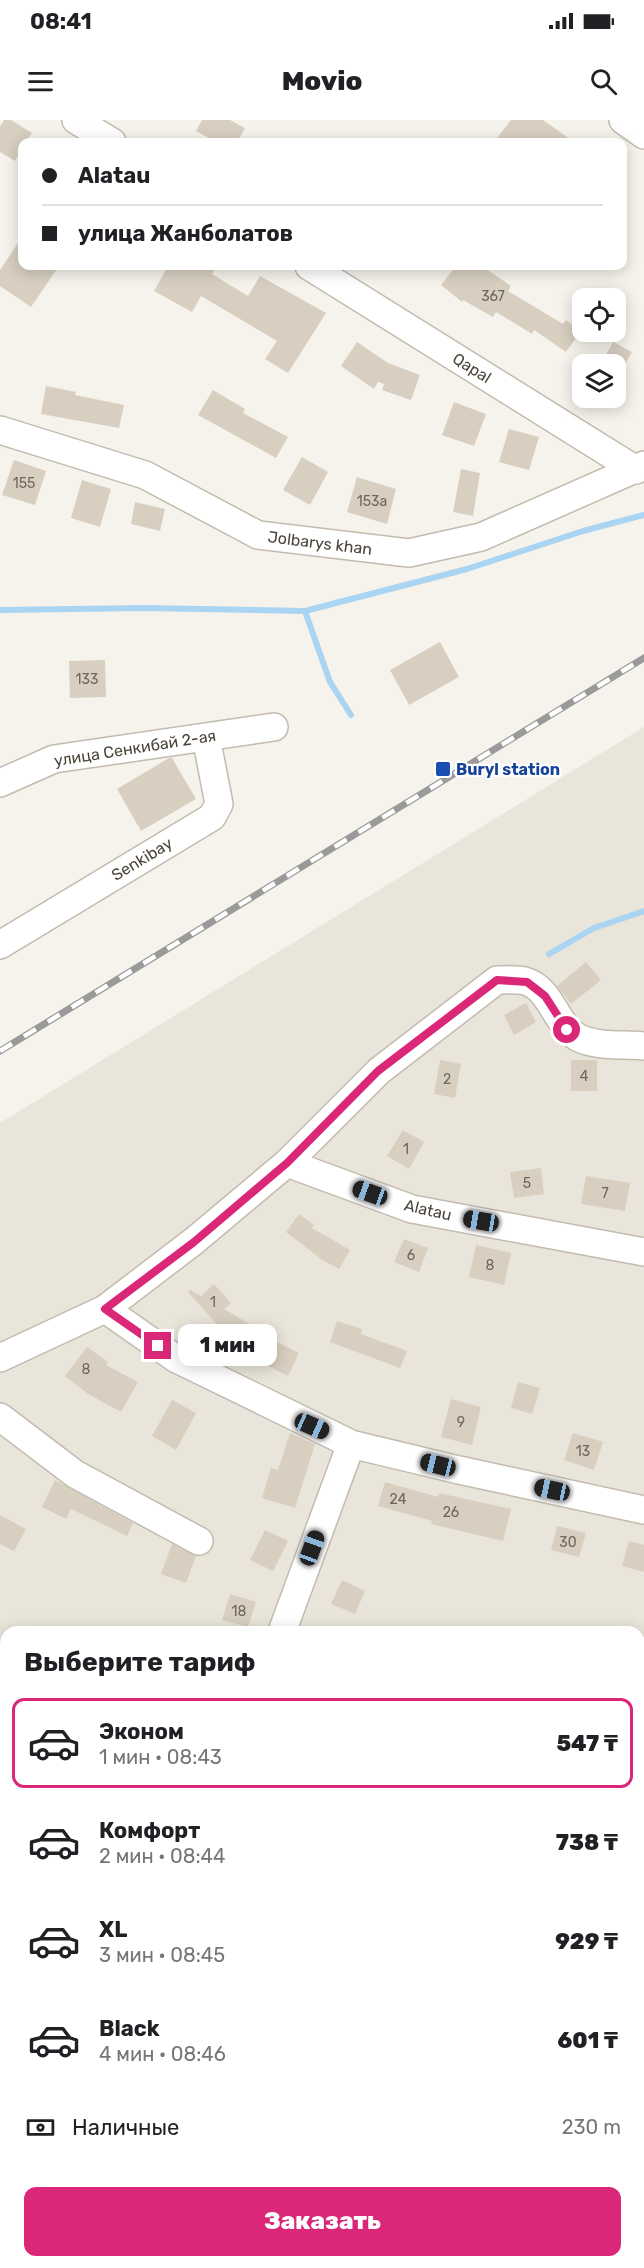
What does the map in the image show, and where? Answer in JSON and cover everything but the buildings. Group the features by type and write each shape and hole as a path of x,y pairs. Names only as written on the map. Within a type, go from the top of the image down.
{"street":[{"path":"76,120 105,138"},
{"path":"623,120 644,135"},
{"name":"Qapal","path":"316,270 640,467"},
{"name":"Jolbarys khan","path":"0,430 145,475 258,535 409,553 481,537 640,467"},
{"name":"улица Сенкибай 2-ая","path":"0,783 54,759 274,727"},
{"name":"Senkibay","path":"0,945 212,817 219,804 206,737"},
{"path":"0,1358 105,1309 194,1242 287,1163 378,1071 497,980 527,982 545,996 567,1030 580,1038 593,1042 644,1046"},
{"name":"Alatau","path":"287,1163 412,1209 644,1252"},
{"path":"105,1309 175,1358 351,1444 644,1510"},
{"path":"0,1417 75,1474 199,1541"},
{"path":"284,1626 351,1444"}],"shaded area":[{"path":"644,727 644,1626 0,1626 0,1123"}],"waterway":[{"path":"0,610 145,608 305,611 467,569 583,531 644,515"},
{"path":"305,611 330,682 351,715"},
{"path":"549,954 594,928 644,911"}],"railway":[{"path":"0,1051 644,658"}],"place":[{"name":"Buryl station","path":"443,769"}],"route":[{"path":"158,1346 105,1309 194,1242 287,1163 378,1071 497,980 527,982 545,996 567,1030"}]}
